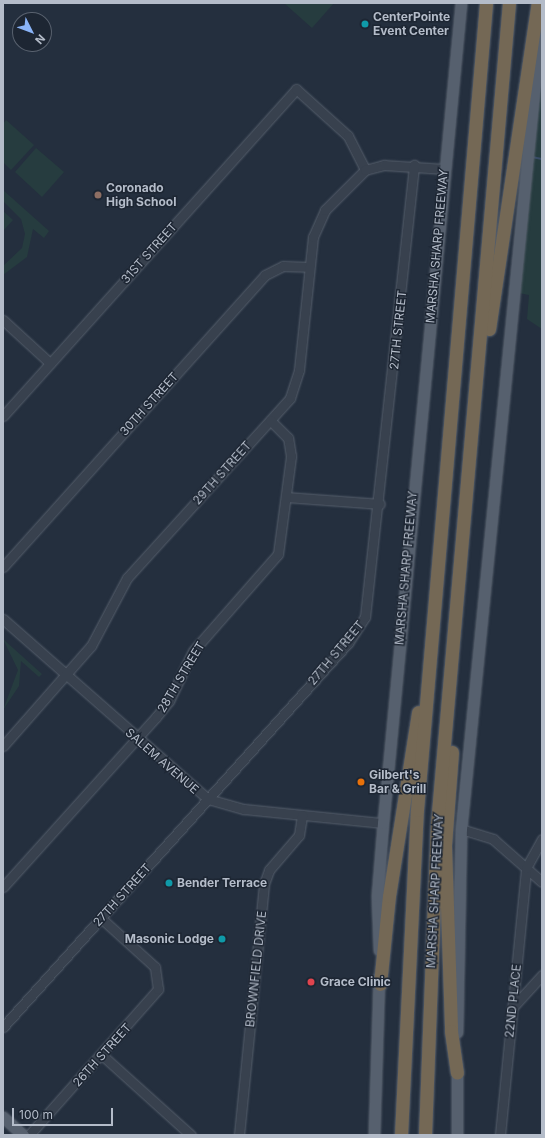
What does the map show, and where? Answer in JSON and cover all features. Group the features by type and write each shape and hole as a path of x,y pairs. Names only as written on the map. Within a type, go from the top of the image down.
{"highway":[{"name":"MARSHA SHARP FREEWAY","path":"401,1135 417,810 486,3"},
{"name":"MARSHA SHARP FREEWAY","path":"424,1135 437,832 447,690 478,363 509,3"},
{"path":"478,363 487,342 538,3"},
{"path":"380,984 389,896 434,605"},
{"path":"447,690 453,730 445,846 447,932 457,1074"}],"main road":[{"name":"MARSHA SHARP FREEWAY","path":"374,1135 380,984 378,896 383,823 444,169 461,3"},
{"name":"MARSHA SHARP FREEWAY","path":"456,1135 461,829 542,6"},
{"path":"3,1116 23,1135"}],"street":[{"name":"31ST STREET","path":"3,416 296,89 348,136 366,170"},
{"path":"366,170 384,164 414,165 444,169"},
{"name":"27TH STREET","path":"3,1027 361,626 369,605 414,165"},
{"name":"29TH STREET","path":"3,746 91,646 113,599 127,578 270,420 296,385 308,267 313,236 325,210 366,170"},
{"name":"30TH STREET","path":"3,567 265,275 283,266 308,267"},
{"path":"3,320 50,363"},
{"name":"28TH STREET","path":"3,888 137,739 169,701 193,651 278,554 287,496 290,446 284,432 270,420"},
{"path":"287,496 380,504"},
{"name":"SALEM AVENUE","path":"3,619 137,739 208,799 244,809 383,823"},
{"name":"BROWNFIELD DRIVE","path":"239,1135 264,884 269,870 299,835 302,815"},
{"path":"461,829 487,835 542,882"},
{"path":"526,868 542,839"},
{"name":"22ND PLACE","path":"500,1135 526,868"},
{"name":"26TH STREET","path":"29,1135 156,994 160,980 156,969 101,918"},
{"path":"512,1008 542,976"},
{"path":"102,1055 191,1135"}],"green space":[{"path":"284,3 334,3 312,28"},
{"path":"542,41 542,329 527,319 529,295 519,293"},
{"path":"6,120 34,145 11,170 3,162 3,124"},
{"path":"36,148 64,172 42,197 15,172"},
{"path":"3,190 49,231 44,238 33,229 27,257 3,275 3,266 22,248 25,234 21,219 3,201"},
{"path":"3,211 13,220 3,231"},
{"path":"3,639 42,674 39,677 21,661 19,686 3,710 18,670"}],"waterway":[{"path":"532,157 542,159"}],"place":[{"name":"CenterPointe Event Center","path":"365,24"},
{"name":"Coronado High School","path":"98,195"},
{"name":"Gilbert's Bar & Grill","path":"361,782"},
{"name":"Bender Terrace","path":"169,883"},
{"name":"Masonic Lodge","path":"222,939"},
{"name":"Grace Clinic","path":"311,982"}]}
